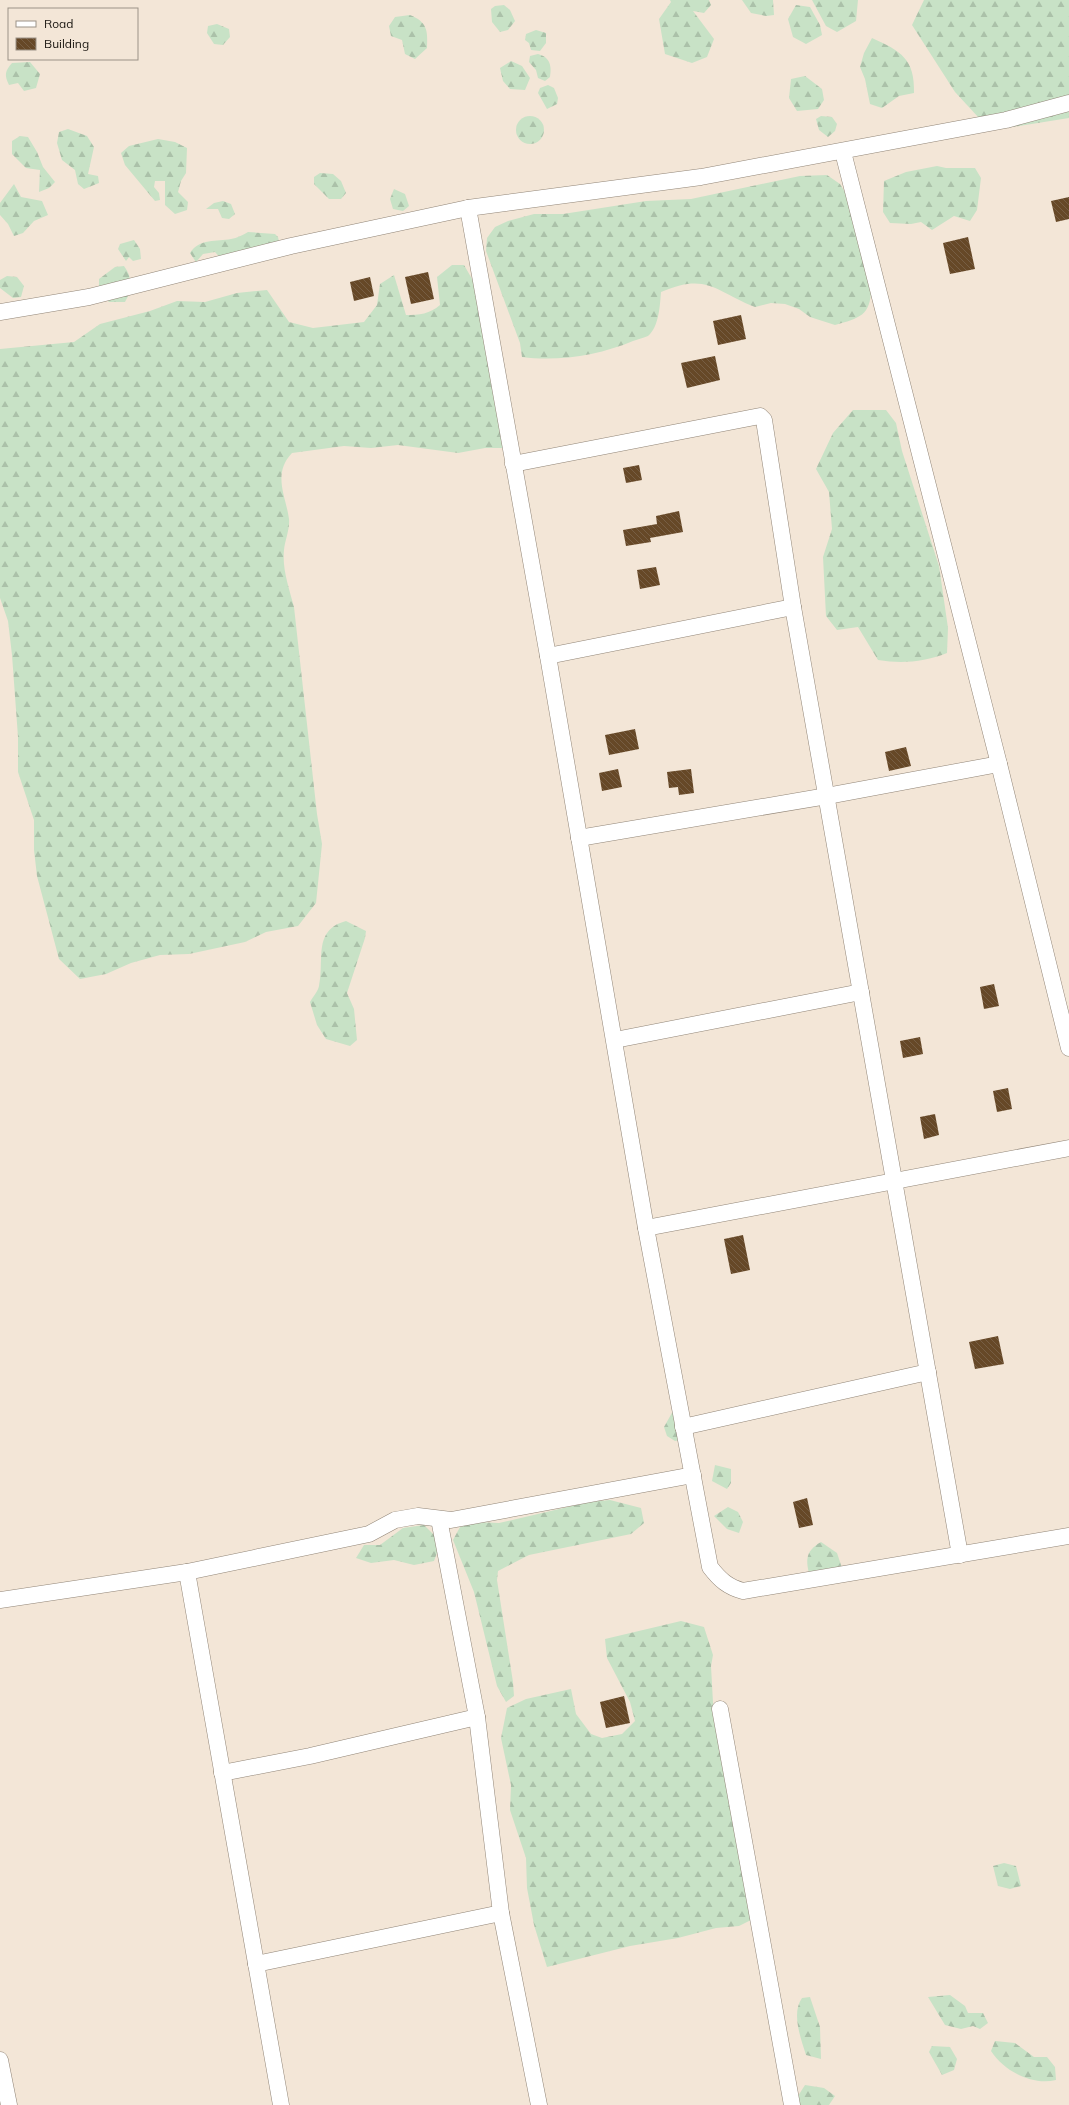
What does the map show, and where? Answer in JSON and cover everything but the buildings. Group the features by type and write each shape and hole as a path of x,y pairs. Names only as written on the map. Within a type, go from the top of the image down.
{"street":[{"path":"0,312 89,296 291,246 468,208 701,177 843,152 1006,120 1069,103"},
{"path":"843,152 999,764 1069,1048"},
{"path":"468,208 548,656 646,1228 710,1567 720,1581 732,1588 744,1591 1069,1536"},
{"path":"513,464 762,417 764,420 793,607 960,1555"},
{"path":"548,656 793,607"},
{"path":"579,838 826,796 999,764"},
{"path":"615,1040 861,992"},
{"path":"646,1228 1069,1148"},
{"path":"684,1427 928,1372"},
{"path":"0,1600 187,1572 369,1534 395,1520 418,1516 451,1520 692,1475"},
{"path":"439,1519 477,1717 501,1913 539,2105"},
{"path":"187,1572 281,2105"},
{"path":"720,1709 792,2105"},
{"path":"222,1773 310,1756 477,1717"},
{"path":"256,1964 501,1913"},
{"path":"0,2060 9,2105"}],"green space":[{"path":"670,0 709,0 711,5 704,13 693,11 714,39 707,57 692,63 665,54 659,19 671,2"},
{"path":"742,0 773,0 774,15 766,16 751,13"},
{"path":"812,0 858,0 856,21 837,32 826,26"},
{"path":"924,0 1069,0 1069,118 1006,128 979,118 955,92 912,25"},
{"path":"504,5 510,10 515,21 508,30 500,32 492,22 491,9 495,6"},
{"path":"796,5 810,7 820,25 822,35 806,44 793,37 788,19"},
{"path":"410,15 420,21 427,31 427,48 415,59 405,54 402,40 391,36 389,26 395,17"},
{"path":"217,24 229,29 230,37 223,45 214,44 207,33 208,26"},
{"path":"536,30 546,33 546,43 540,51 531,50 529,43 525,40 526,34"},
{"path":"872,38 891,47 904,58 909,64 914,81 914,93 899,96 882,108 870,104 865,79 860,67 864,53"},
{"path":"538,54 542,55 548,60 551,69 550,77 545,81 538,78 536,70 529,62 530,56"},
{"path":"511,61 522,66 530,78 525,90 510,89 503,81 500,68"},
{"path":"30,62 40,74 36,88 24,91 18,83 9,85 6,78 6,73 12,63"},
{"path":"805,76 822,89 824,100 818,109 797,111 789,98 791,79"},
{"path":"548,85 554,88 558,98 557,104 547,109 538,93 540,88"},
{"path":"530,116 540,120 544,130 540,140 530,144 520,140 516,130 520,120"},
{"path":"821,116 832,117 837,124 835,131 828,137 819,130 816,119"},
{"path":"68,129 87,136 94,147 88,174 98,176 99,183 84,189 78,184 75,170 62,160 57,143 59,132"},
{"path":"20,136 28,137 37,152 43,167 55,182 49,188 39,192 40,170 26,168 12,154 12,141"},
{"path":"158,139 175,142 187,148 186,173 181,181 178,192 188,202 187,210 175,214 165,205 165,181 155,181 154,187 159,193 160,200 155,201 125,165 121,153 129,146"},
{"path":"937,166 946,168 975,168 981,178 977,210 970,221 954,216 932,230 921,222 911,224 890,223 883,212 884,181 906,172"},
{"path":"320,173 333,174 341,181 346,193 341,199 329,199 314,184 314,177"},
{"path":"827,175 840,184 848,197 871,288 869,305 857,318 835,325 810,317 799,309 785,304 771,303 755,307 710,286 689,284 677,286 661,292 657,322 652,332 646,337 593,354 550,359 522,357 520,343 486,251 487,238 495,227 508,221 534,214 563,214 646,201 691,199 800,176"},
{"path":"14,184 21,197 42,201 48,215 34,221 23,233 14,236 8,224 0,215 0,203"},
{"path":"394,189 405,194 409,206 403,211 393,209 390,199"},
{"path":"223,201 231,204 235,214 229,219 222,218 218,209 206,209 214,203"},
{"path":"248,232 275,234 278,237 280,246 224,262 215,252 203,254 196,262 190,253 194,248 203,243 233,239"},
{"path":"134,240 140,249 141,259 133,261 129,257 126,261 118,249 120,244"},
{"path":"452,265 464,265 479,291 503,448 485,448 458,453 398,445 371,448 344,446 292,453 286,461 281,477 283,494 289,519 284,550 284,564 286,578 294,607 317,814 322,844 316,903 298,926 266,932 245,942 189,954 160,955 131,963 106,974 80,979 59,959 37,876 34,850 34,820 18,772 18,737 12,655 8,621 0,598 0,349 74,342 100,324 150,311 177,301 205,302 237,293 267,290 289,322 313,328 364,322 377,305 380,284 394,275 406,315 420,314 428,312 440,305 437,277"},
{"path":"124,266 130,280 130,288 127,298 125,302 109,302 99,292 99,279 115,267"},
{"path":"7,276 17,277 24,286 21,297 13,298 0,288 0,280"},
{"path":"853,410 886,410 896,423 902,451 939,566 948,628 947,653 913,661 896,662 878,660 858,627 837,630 826,616 823,557 832,529 829,492 816,469 833,433"},
{"path":"346,921 366,931 347,993 354,1009 357,1040 350,1046 326,1039 317,1025 310,1002 319,986 324,939 328,931 335,925"},
{"path":"673,1411 685,1439 675,1441 667,1436 664,1427"},
{"path":"715,1465 731,1469 731,1483 727,1489 712,1481"},
{"path":"610,1500 641,1508 644,1523 631,1534 529,1555 498,1571 497,1580 514,1696 506,1702 497,1686 474,1592 453,1540 460,1527 477,1522 499,1523 589,1502"},
{"path":"728,1507 738,1512 743,1522 739,1533 727,1529 714,1516"},
{"path":"424,1525 441,1542 434,1561 414,1565 394,1560 371,1563 356,1558 364,1545 380,1545 403,1528"},
{"path":"821,1542 837,1553 842,1568 810,1578 807,1562 809,1553"},
{"path":"681,1621 704,1627 713,1655 711,1666 714,1721 755,1918 739,1926 716,1928 678,1938 630,1946 547,1967 534,1925 527,1888 526,1858 510,1810 511,1785 501,1738 507,1708 526,1699 571,1689 576,1714 591,1734 602,1738 622,1734 635,1721 630,1702 607,1658 605,1639"},
{"path":"1004,1863 1016,1866 1021,1886 1010,1889 998,1886 993,1866"},
{"path":"950,1995 965,2006 968,2013 983,2013 988,2023 980,2029 973,2026 961,2029 945,2025 928,1997"},
{"path":"810,1997 820,2027 821,2059 806,2055 798,2026 797,2011 799,2004 802,1998"},
{"path":"995,2041 1015,2043 1034,2057 1047,2057 1055,2067 1056,2080 1038,2081 1028,2079 1011,2071 1003,2065 991,2051"},
{"path":"932,2046 950,2047 957,2059 954,2070 942,2075 929,2052"},
{"path":"805,2085 824,2088 835,2096 829,2105 800,2105 798,2096"}]}
